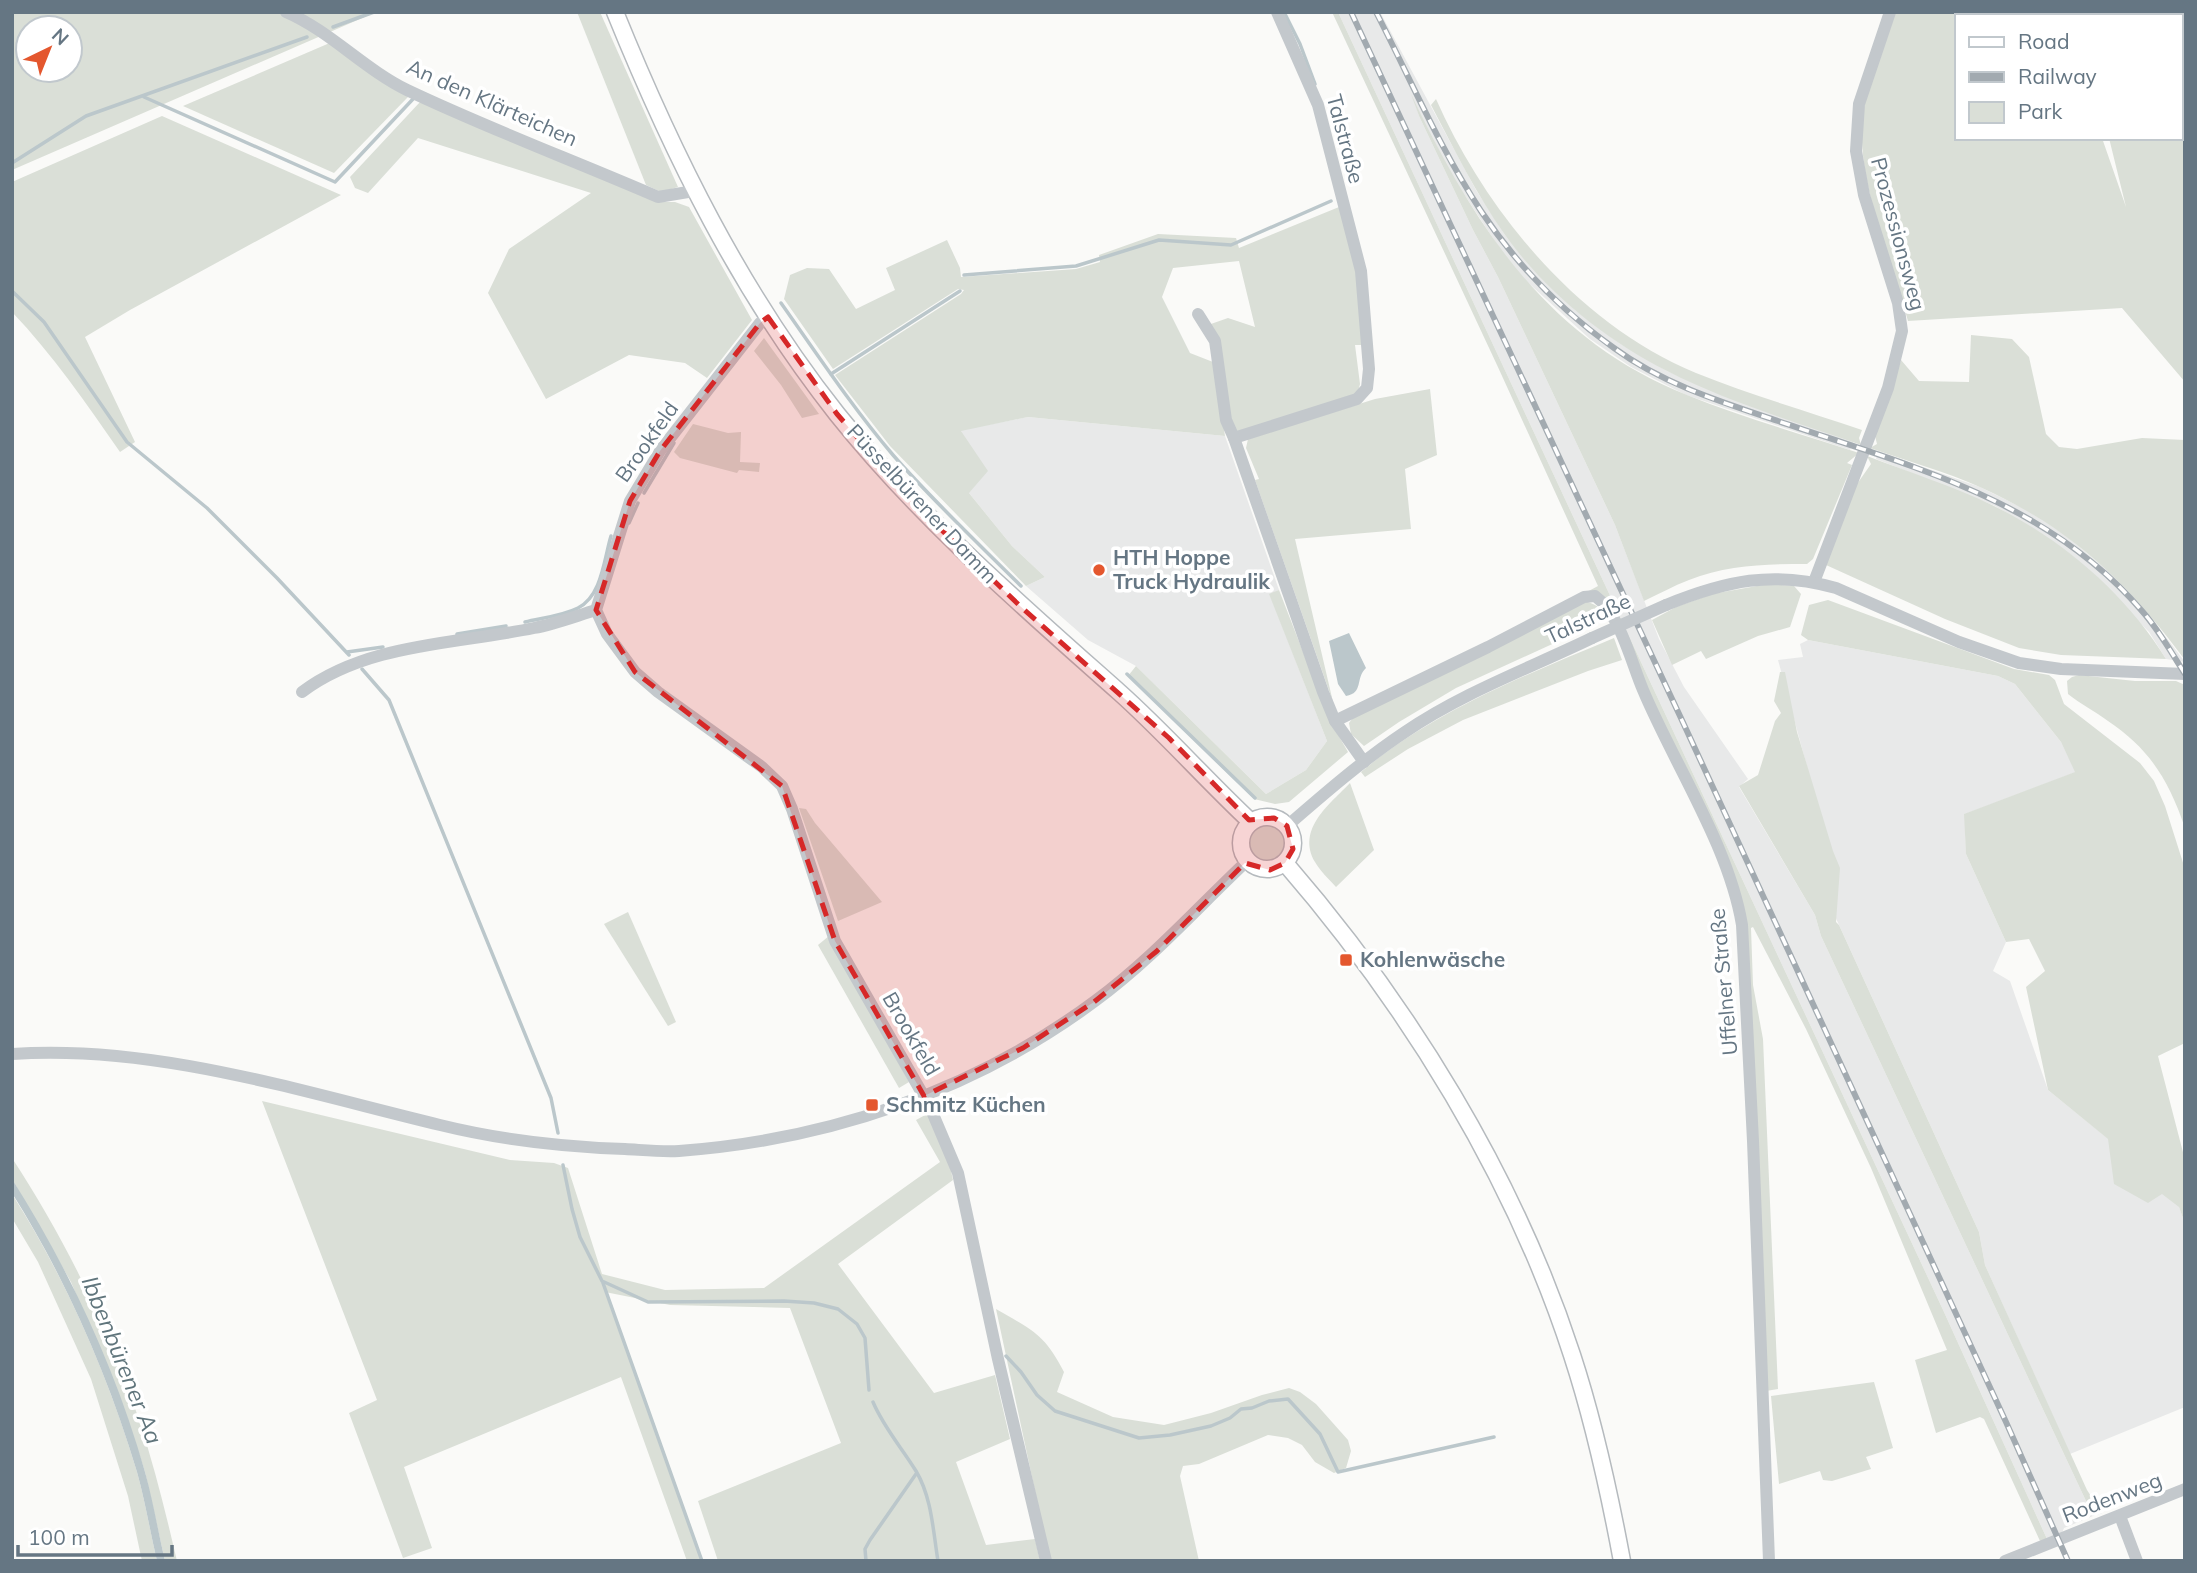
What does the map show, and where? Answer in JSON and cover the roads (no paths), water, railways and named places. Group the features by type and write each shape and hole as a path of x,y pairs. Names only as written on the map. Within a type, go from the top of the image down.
{"main road":[{"name":"Püsselbürener Damm","path":"615,12 694,191 768,317 837,414 919,508 1020,606 1169,738 1251,822"},
{"path":"1266,817 1281,821 1287,826 1292,833 1293,849 1285,863 1278,868 1261,869 1247,861 1241,845 1245,828 1251,822 1266,817"},
{"path":"1285,863 1352,948 1414,1034 1460,1106 1507,1194 1543,1275 1588,1405 1622,1561"}],"street":[{"name":"An den Klärteichen","path":"286,12 307,21 356,58 405,89 658,197 694,191"},
{"name":"Talstraße","path":"1234,438 1357,399 1367,388 1369,369 1361,271 1354,241 1318,105 1277,12"},
{"name":"Prozessionsweg","path":"1814,582 1888,388 1902,331 1898,303 1864,195 1856,150 1859,104 1890,12"},
{"path":"1198,314 1215,341 1226,420 1335,721 1364,762"},
{"name":"Brookfeld","path":"768,317 760,323 660,451 629,501 596,611 607,634 635,672 658,692 762,767 782,786 835,940 924,1096 958,1173 1046,1561"},
{"name":"Talstraße","path":"1287,826 1406,731 1454,703 1666,605 1716,586 1741,580 1790,579 1836,588 1959,642 2019,663 2061,669 2185,674"},
{"name":"Uffelner Straße","path":"1335,721 1584,597 1595,596 1601,601 1615,623 1642,689 1723,861 1741,916 1754,1141 1769,1561"},
{"path":"302,692 321,677 369,658 536,628 596,611"},
{"path":"12,1054 33,1052 122,1057 230,1073 449,1127 561,1147 677,1151 789,1137 856,1120 924,1096 974,1075 1024,1048 1094,1002 1157,951 1247,861"},
{"name":"Rodenweg","path":"2005,1561 2185,1489"},
{"path":"2120,1516 2137,1561"}],"waterway":[{"path":"333,27 374,12"},
{"path":"1284,12 1315,84"},
{"path":"12,163 86,116 307,37"},
{"path":"144,97 335,182 413,99"},
{"path":"964,275 1076,266 1159,240 1231,245 1331,201"},
{"path":"12,291 44,322 127,442 207,508 349,655"},
{"path":"831,374 960,291"},
{"path":"781,303 849,399 893,455 1021,586"},
{"path":"644,493 674,443"},
{"path":"629,523 638,503"},
{"path":"525,622 565,613 586,602 601,576 611,536"},
{"path":"457,634 506,626"},
{"path":"347,652 383,647"},
{"path":"362,669 389,700 551,1098 558,1133"},
{"path":"1127,674 1255,798"},
{"path":"563,1165 580,1237 602,1281 648,1302 784,1301 814,1303 838,1309 857,1324 865,1338 869,1390"},
{"path":"603,1283 702,1561"},
{"path":"1006,1356 1037,1395 1055,1411 1139,1438 1170,1435 1211,1426 1230,1418 1241,1409 1288,1399 1320,1434 1338,1472 1494,1437"},
{"path":"873,1402 882,1421 921,1481 931,1515 938,1561"},
{"path":"866,1561 865,1549 870,1540 916,1474"}],"railway":[{"path":"1351,12 1680,716 2068,1561"},
{"path":"1376,12 1439,138 1481,211 1509,250 1541,286 1595,334 1633,361 1693,391 1926,472 1974,491 2020,514 2064,541 2104,573 2148,618 2185,674"}],"place":[{"name":"HTH Hoppe Truck Hydraulik","path":"1099,570"},
{"name":"Kohlenwäsche","path":"1346,960"},
{"name":"Schmitz Küchen","path":"872,1105"}],"water label":[{"name":"Ibbenbürener Aa","path":"122,1360"}]}
